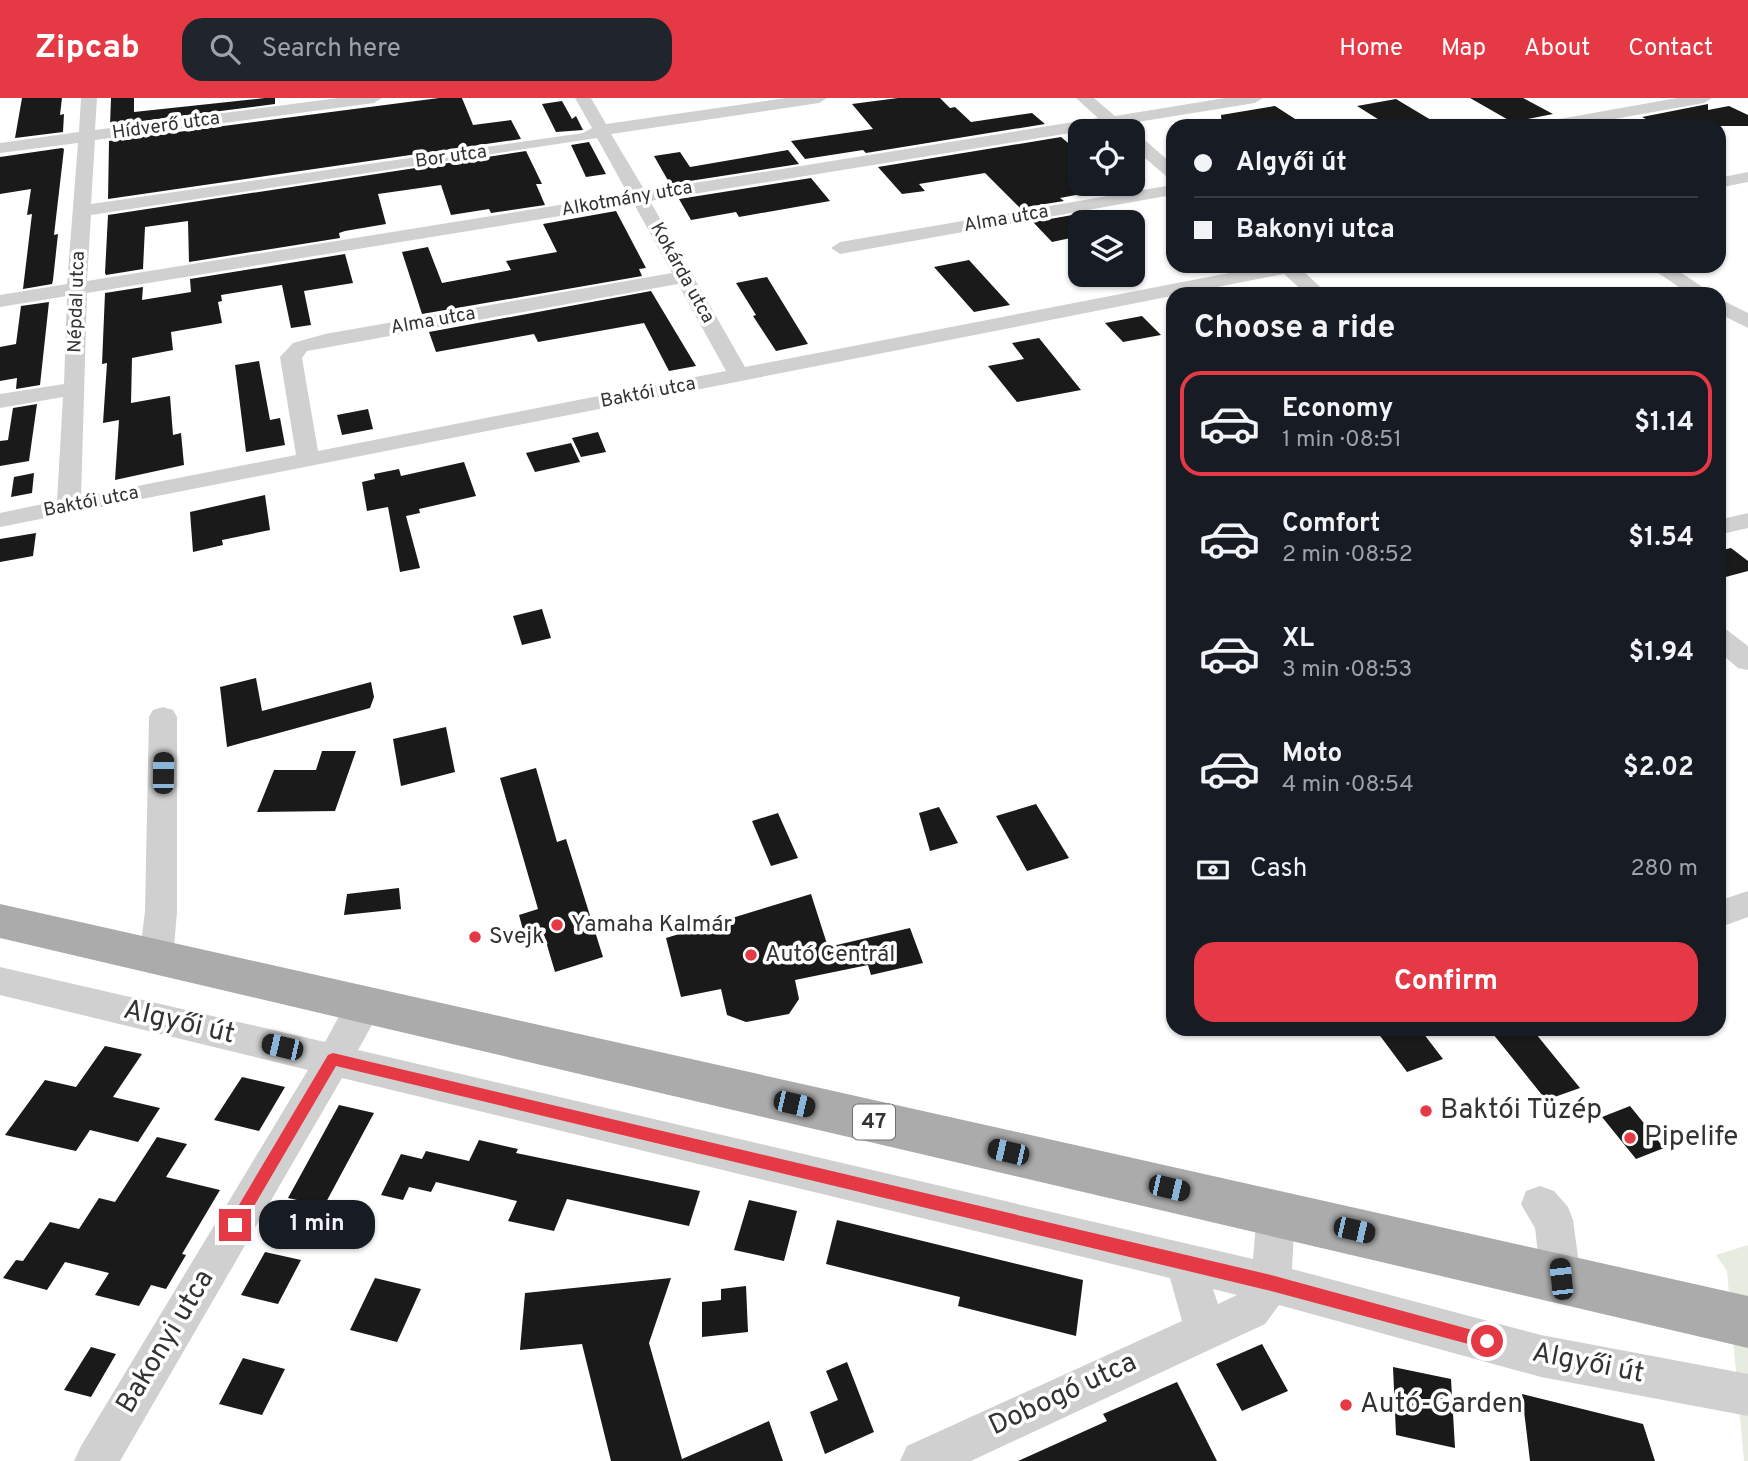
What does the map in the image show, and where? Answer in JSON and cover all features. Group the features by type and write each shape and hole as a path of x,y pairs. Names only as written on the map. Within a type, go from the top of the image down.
{"main road":[{"name":"47","path":"0,922 1748,1322"}],"street":[{"name":"Népdal utca","path":"69,507 78,310 76,289 89,98"},
{"name":"Hídverő utca","path":"0,148 374,98"},
{"name":"Kokárda utca","path":"583,98 739,374"},
{"name":"Bor utca","path":"81,211 587,137 602,130 819,98"},
{"path":"1084,98 1109,119"},
{"name":"Alkotmány utca","path":"1145,120 1255,98"},
{"path":"1588,119 1704,98"},
{"path":"1591,104 1619,119"},
{"name":"Alkotmány utca","path":"0,301 641,198 1068,133"},
{"path":"1145,149 1166,167"},
{"name":"Alma utca","path":"841,248 1166,191"},
{"name":"Baktói utca","path":"1187,287 1259,273"},
{"path":"1296,273 1311,287"},
{"path":"1669,273 1692,287"},
{"name":"Alma utca","path":"308,460 291,357 300,347 325,340 684,277"},
{"name":"Baktói utca","path":"0,520 1166,291"},
{"path":"1726,309 1748,322"},
{"path":"1726,327 1748,322"},
{"path":"0,401 73,389"},
{"path":"1726,526 1748,520"},
{"path":"1726,643 1748,661"},
{"path":"156,958 161,912 163,717"},
{"path":"1726,912 1748,904"},
{"name":"Algyői út","path":"0,981 1185,1262 1541,1356 1748,1395"},
{"name":"Bakonyi utca","path":"96,1461 365,1007"},
{"path":"1271,1283 1276,1212"},
{"path":"1552,1212 1561,1279"},
{"path":"1185,1262 1205,1330"},
{"name":"Dobogó utca","path":"922,1461 1251,1310 1271,1283"}],"shaded area":[{"path":"1748,1245 1748,1461 1744,1461 1727,1271 1716,1255"}],"building":[{"path":"22,98 62,98 60,115 64,114 63,132 15,138"},
{"path":"111,98 134,98 134,112 265,98 275,98 275,104 110,125"},
{"path":"439,98 462,98 473,125 511,120 521,139 108,199 109,141"},
{"path":"898,98 940,98 971,122 1032,113 1045,124 866,153 863,150 805,159 791,141 873,129 852,104"},
{"path":"1470,98 1523,98 1553,114 1527,119 1507,119"},
{"path":"1396,99 1429,119 1378,119 1357,106"},
{"path":"562,101 572,119 576,116 583,130 556,132 542,104"},
{"path":"1708,104 1708,110 1729,106 1748,115 1748,126 1726,126 1726,119 1642,117"},
{"path":"1275,106 1295,119 1221,119 1221,115"},
{"path":"1061,137 1068,143 1068,196 1070,196 1060,198 1064,201 1020,208 985,173 919,184 925,191 902,194 878,167"},
{"path":"589,142 606,174 586,177 571,145"},
{"path":"62,148 54,235 58,234 52,284 23,289 32,214 27,215 31,189 0,194 0,157"},
{"path":"788,150 799,164 670,184 654,156 680,152 690,167"},
{"path":"526,151 542,184 536,184 545,205 491,213 489,209 451,215 441,185 378,194 386,224 345,231 339,233 340,238 189,262 188,221 145,227 143,269 105,273 108,215"},
{"path":"811,178 830,201 739,217 736,212 691,220 679,199"},
{"path":"616,211 646,268 639,269 642,276 422,314 402,252 428,247 442,283 511,270 506,261 557,252 543,224"},
{"path":"1068,216 1068,239 1052,242 1033,222"},
{"path":"345,254 353,283 304,291 311,325 291,328 282,285 221,295 222,301 218,302 222,323 171,332 173,350 132,358 131,403 170,396 173,435 181,433 184,465 115,480 119,420 103,423 107,363 102,364 105,293 143,287 142,300 191,292 190,279"},
{"path":"969,260 1010,305 974,312 934,267"},
{"path":"767,277 808,344 776,351 753,316 756,315 736,283"},
{"path":"651,291 696,366 669,371 644,323 538,342 534,334 436,352 429,332"},
{"path":"49,302 40,385 16,389 17,378 0,381 0,347 16,344 21,306"},
{"path":"1142,316 1161,335 1123,342 1105,323"},
{"path":"1039,338 1081,390 1017,402 988,366 1024,359 1012,343"},
{"path":"259,361 270,420 280,418 285,445 246,452 235,365"},
{"path":"37,404 29,461 0,466 0,441 8,440 13,408"},
{"path":"368,409 373,429 342,435 337,415"},
{"path":"598,432 606,452 581,457 572,438"},
{"path":"571,443 580,462 535,472 526,453"},
{"path":"464,462 476,496 419,509 420,513 406,516 420,568 400,572 388,507 367,511 362,482 375,479 374,474 399,469 401,476"},
{"path":"34,473 32,493 11,497 14,477"},
{"path":"265,495 270,530 222,540 223,545 193,552 190,512"},
{"path":"36,533 33,556 0,562 0,539"},
{"path":"1731,548 1748,561 1748,571 1726,577 1726,549"},
{"path":"542,609 551,638 522,645 513,616"},
{"path":"256,678 262,711 371,682 374,697 370,708 227,747 220,687"},
{"path":"446,727 455,772 401,786 393,739"},
{"path":"322,751 356,751 335,811 257,812 274,770 316,770"},
{"path":"536,768 557,842 566,839 603,957 555,972 544,935 526,941 519,915 538,909 500,778"},
{"path":"1036,804 1069,858 1027,871 996,816"},
{"path":"939,807 958,843 930,851 919,813"},
{"path":"778,813 798,858 771,866 752,821"},
{"path":"399,888 401,909 344,915 347,894"},
{"name":"Autó Centrál","path":"811,894 828,947 910,928 923,963 871,975 868,965 795,980 799,999 789,1014 746,1022 727,1015 721,989 681,997 666,938"},
{"path":"1380,1036 1425,1036 1443,1059 1407,1072"},
{"path":"1495,1036 1538,1036 1580,1088 1546,1100"},
{"path":"105,1046 142,1054 113,1097 160,1108 138,1142 90,1130 76,1151 5,1135 45,1080 76,1087"},
{"path":"242,1077 285,1087 259,1131 214,1120"},
{"path":"339,1105 374,1113 324,1206 288,1198"},
{"path":"1630,1106 1664,1148 1636,1159 1602,1117"},
{"path":"157,1137 187,1144 166,1177 220,1190 182,1254 186,1255 166,1289 151,1285 139,1306 95,1295 109,1273 65,1262 47,1290 3,1278 16,1260 23,1261 50,1222 79,1229 99,1198 115,1202"},
{"path":"479,1140 518,1149 516,1153 700,1191 689,1226 567,1199 554,1231 508,1221 517,1201 436,1182 431,1192 409,1187 403,1200 381,1195 401,1154 422,1159 426,1151 469,1161"},
{"path":"749,1200 797,1211 784,1261 734,1250"},
{"path":"837,1220 1083,1280 1076,1336 958,1306 960,1297 826,1264"},
{"path":"265,1252 301,1260 278,1304 241,1295"},
{"path":"375,1278 421,1289 397,1342 350,1330"},
{"path":"671,1278 649,1343 682,1459 769,1421 783,1461 611,1461 582,1344 520,1350 525,1293"},
{"path":"746,1286 748,1332 702,1337 702,1302 721,1300 721,1289"},
{"path":"1262,1344 1288,1391 1242,1411 1216,1364"},
{"path":"91,1347 116,1354 91,1397 64,1390"},
{"path":"243,1358 285,1369 262,1415 219,1404"},
{"path":"847,1362 874,1432 825,1454 810,1412 838,1400 826,1371"},
{"path":"1393,1367 1451,1379 1455,1448 1396,1435"},
{"path":"1177,1382 1217,1461 1018,1461 1107,1421 1103,1414"},
{"path":"1522,1394 1643,1424 1655,1461 1530,1461"}],"place":[{"name":"Yamaha Kalmár","path":"557,925"},
{"name":"Svejk","path":"475,937"},
{"name":"Autó Centrál","path":"751,955"},
{"name":"Baktói Tüzép","path":"1426,1111"},
{"name":"Pipelife","path":"1630,1138"},
{"name":"Autó-Garden","path":"1346,1405"}],"route":[{"path":"235,1225 333,1059 1271,1283 1487,1341"}]}
